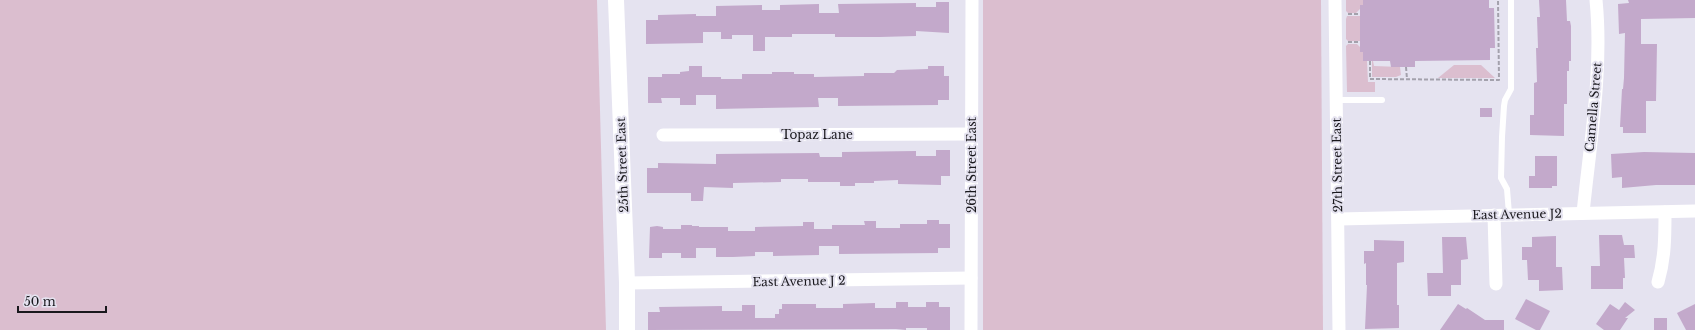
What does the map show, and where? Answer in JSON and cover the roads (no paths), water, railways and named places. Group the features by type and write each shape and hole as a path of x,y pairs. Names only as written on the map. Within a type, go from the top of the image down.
{"street":[{"name":"25th Street East","path":"616,0 627,284 627,330"},
{"name":"26th Street East","path":"971,330 972,0"},
{"name":"27th Street East","path":"1335,0 1339,219 1339,330"},
{"name":"Camella Street","path":"1583,213 1597,76 1598,48 1596,0"},
{"name":"Topaz Lane","path":"662,135 971,134"},
{"name":"East Avenue J2","path":"1339,219 1695,211"},
{"path":"1658,282 1663,267 1665,250 1665,212"},
{"path":"1494,215 1496,284"},
{"name":"East Avenue J 2","path":"627,284 971,278"}],"lane":[{"path":"1509,214 1507,189 1502,178 1502,144 1504,106 1505,100 1511,89 1511,0"},
{"path":"1336,100 1382,100"}]}
